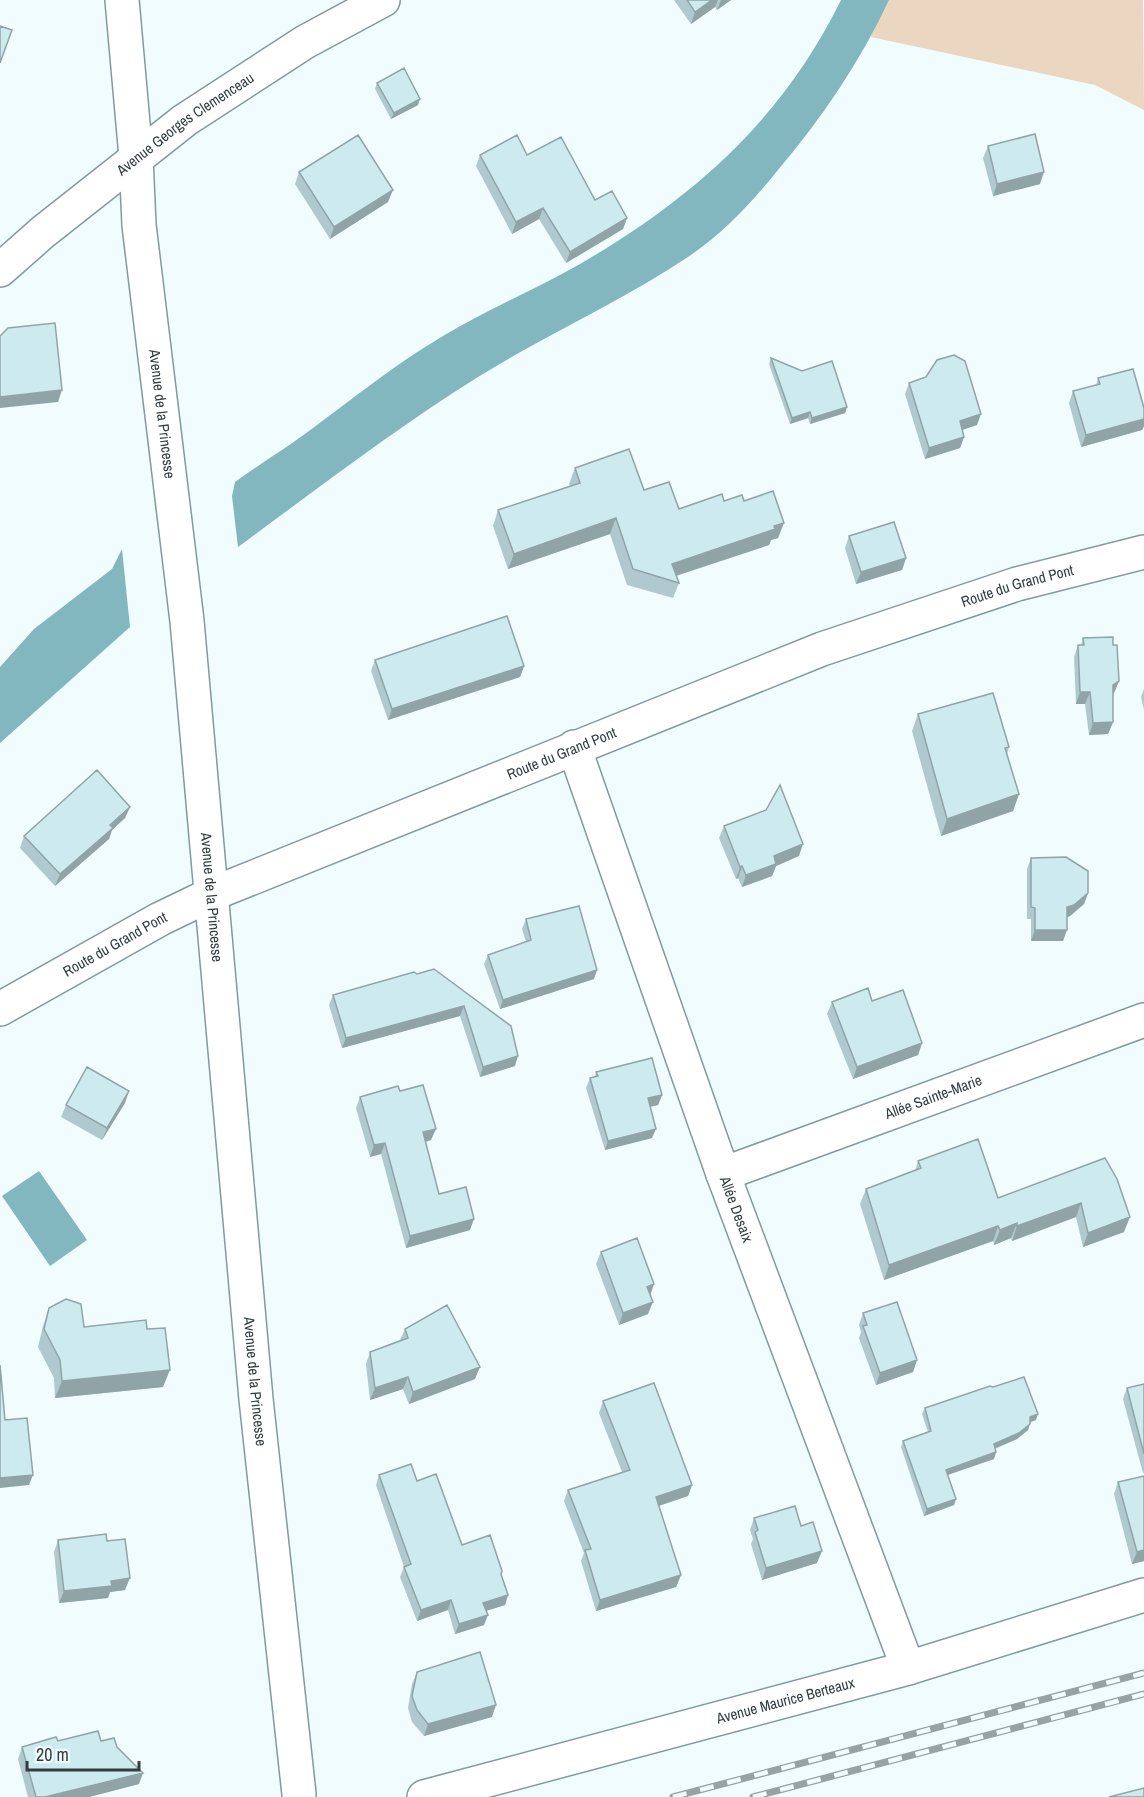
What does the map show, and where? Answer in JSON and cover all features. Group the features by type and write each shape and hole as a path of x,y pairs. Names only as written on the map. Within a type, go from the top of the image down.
{"street":[{"name":"Avenue de la Princesse","path":"122,0 136,157 139,225 187,621 256,1399 299,1794"},
{"name":"Avenue Georges Clemenceau","path":"0,270 43,232 185,120 305,42 383,0"},
{"name":"Route du Grand Pont","path":"0,1009 160,919 212,894 574,747 822,649 1017,584 1144,552"},
{"name":"Allée Desaix","path":"574,747 723,1174 908,1668"},
{"name":"Allée Sainte-Marie","path":"723,1174 1144,1020"},
{"name":"Avenue Maurice Berteaux","path":"424,1797 908,1668 1144,1595"}],"shaded area":[{"path":"879,0 1143,0 1144,110 1095,85 871,37"}],"water":[{"path":"841,0 889,0 866,45 825,110 768,182 727,226 691,255 665,272 504,361 447,397 356,460 238,547 232,496 235,482 304,435 409,357 460,326 580,264 660,212 697,183 731,152 791,83"},
{"path":"122,549 130,627 0,743 0,667 34,629 112,569"},
{"path":"39,1171 87,1240 50,1266 2,1196"}],"building":[{"path":"687,0 712,0 695,12"},
{"path":"0,26 12,30 0,63"},
{"path":"404,68 420,99 394,113 377,83"},
{"path":"1035,134 1044,172 997,184 988,146"},
{"path":"358,135 393,190 334,227 299,172"},
{"path":"517,135 527,155 561,137 595,200 612,191 627,218 570,252 543,208 516,222 480,155"},
{"path":"55,323 62,390 0,397 0,336 8,328"},
{"path":"954,355 965,361 981,414 960,421 964,437 929,448 909,383 926,377 937,360"},
{"path":"771,358 802,371 832,361 847,407 812,418 810,412 792,418"},
{"path":"1133,369 1144,408 1144,419 1086,435 1073,391 1100,384 1098,378"},
{"path":"629,449 644,490 669,482 679,509 722,494 724,501 742,495 744,501 773,491 784,523 774,526 775,529 672,564 679,583 633,569 616,518 514,554 498,510 580,483 575,468"},
{"path":"894,522 906,558 861,572 849,536"},
{"path":"507,616 524,666 392,709 375,660"},
{"path":"1113,637 1113,645 1117,645 1119,681 1113,685 1113,722 1093,723 1090,692 1080,692 1078,645 1084,645 1083,638"},
{"path":"993,693 1009,747 1005,748 1019,794 947,819 918,714"},
{"path":"97,770 130,807 110,825 113,828 60,874 24,836"},
{"path":"780,785 803,844 774,856 776,864 746,875 742,866 740,867 724,826 766,810"},
{"path":"1066,857 1088,871 1088,893 1074,905 1067,907 1067,930 1035,930 1035,908 1031,907 1031,858"},
{"path":"579,906 597,970 503,1000 488,955 531,940 526,919"},
{"path":"434,969 511,1026 518,1056 483,1067 464,1006 346,1038 333,995 414,972 417,974"},
{"path":"868,988 872,1001 903,990 922,1043 857,1067 832,1002"},
{"path":"652,1058 662,1095 648,1098 656,1129 608,1141 590,1078 598,1076 596,1072"},
{"path":"87,1067 129,1091 107,1128 66,1105"},
{"path":"423,1085 436,1129 423,1132 439,1194 466,1187 474,1219 410,1236 385,1143 374,1145 360,1097 398,1086 400,1091"},
{"path":"978,1139 998,1198 1105,1158 1117,1179 1130,1217 1088,1233 1081,1203 1017,1226 1017,1223 1000,1230 998,1226 889,1265 866,1189 921,1168 918,1161"},
{"path":"637,1238 654,1284 647,1287 653,1302 623,1313 601,1252"},
{"path":"66,1299 81,1304 84,1327 146,1320 147,1329 165,1328 170,1370 62,1381 60,1360 44,1329 49,1308"},
{"path":"897,1302 917,1360 880,1373 863,1326 867,1325 863,1313"},
{"path":"447,1305 480,1367 413,1392 408,1377 375,1388 370,1352 408,1338 405,1329"},
{"path":"0,1365 5,1420 27,1418 33,1475 0,1478"},
{"path":"1024,1377 1038,1414 1030,1417 1030,1424 1019,1433 994,1444 996,1452 946,1470 956,1499 927,1509 903,1441 931,1431 925,1408"},
{"path":"654,1383 692,1485 656,1497 681,1575 600,1600 585,1550 591,1549 568,1490 630,1470 603,1401"},
{"path":"1144,1384 1144,1454 1127,1388"},
{"path":"411,1464 417,1481 436,1474 462,1545 490,1535 508,1595 483,1603 488,1615 459,1624 451,1600 421,1610 404,1567 411,1564 379,1475"},
{"path":"1144,1476 1144,1550 1137,1552 1118,1482"},
{"path":"795,1506 801,1526 813,1522 822,1551 766,1568 755,1532 758,1530 754,1518"},
{"path":"106,1534 107,1541 125,1539 130,1578 111,1581 112,1586 64,1591 58,1540"},
{"path":"480,1652 496,1705 428,1724 417,1710 412,1696 417,1672"},
{"path":"98,1731 101,1741 114,1738 117,1747 143,1773 45,1797 36,1797 22,1747 56,1737 58,1741"},
{"path":"1144,1788 1144,1797 1109,1797"}],"railway":[{"path":"673,1797 1144,1673"},
{"path":"753,1797 1144,1694"}]}
